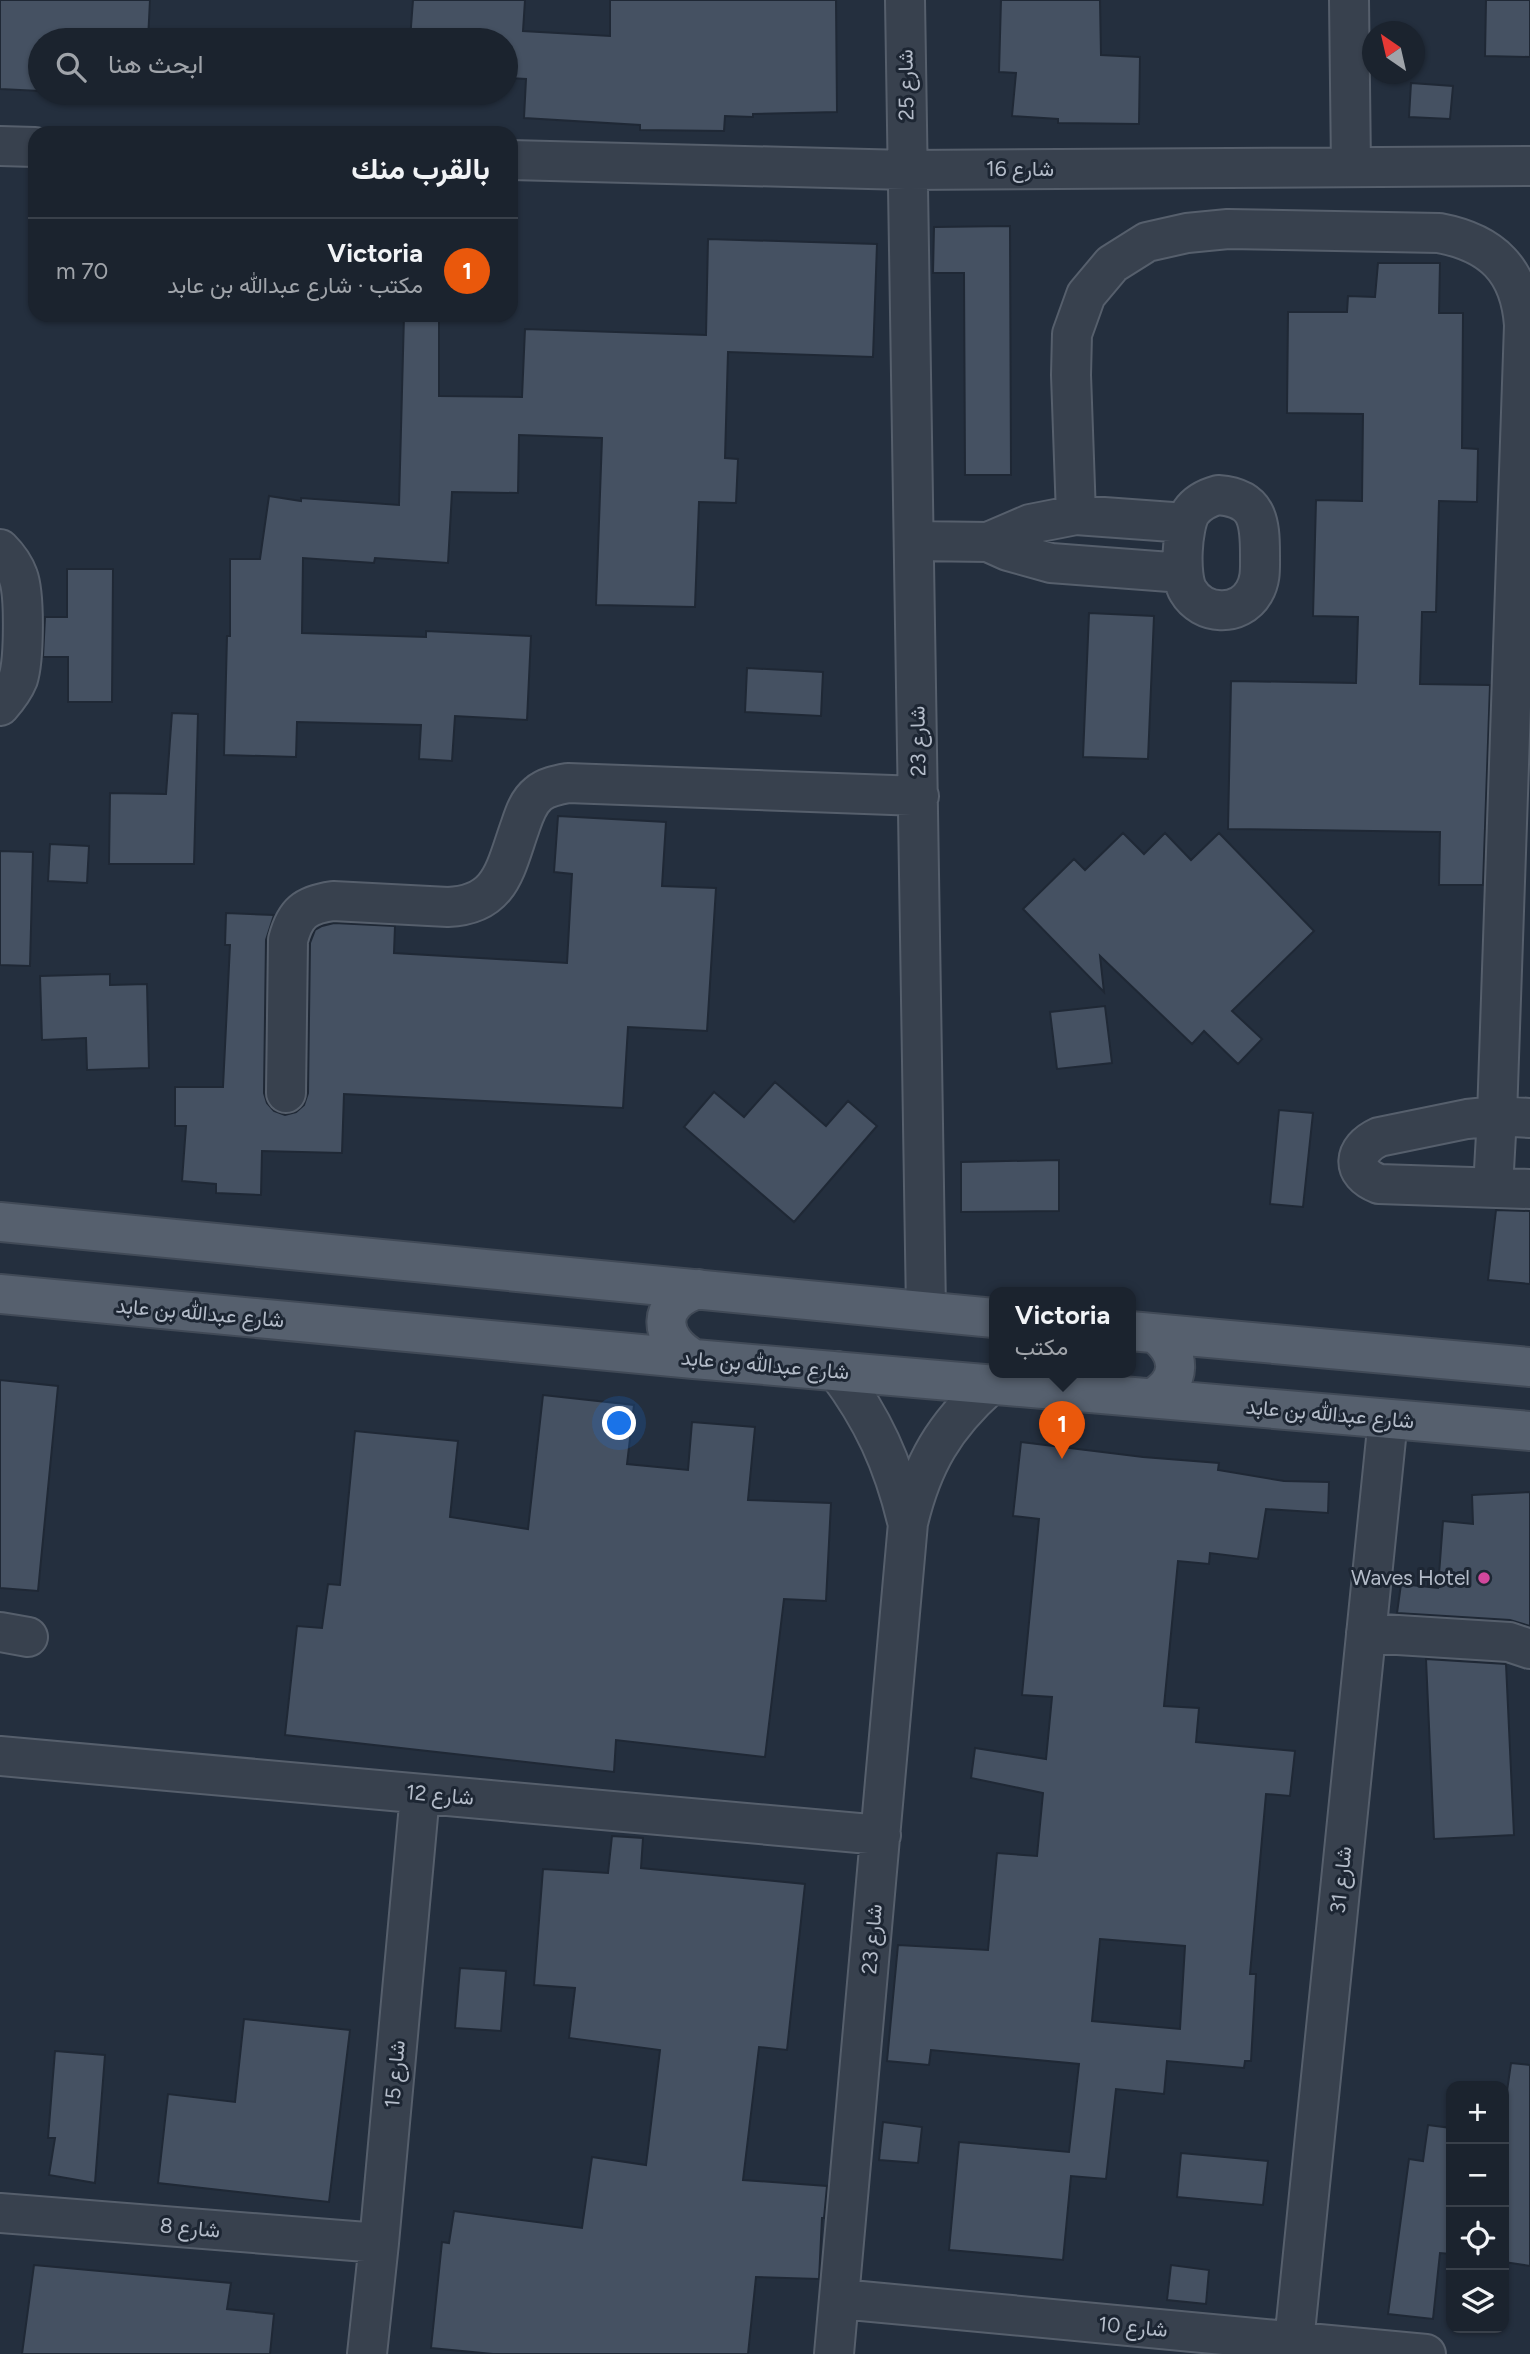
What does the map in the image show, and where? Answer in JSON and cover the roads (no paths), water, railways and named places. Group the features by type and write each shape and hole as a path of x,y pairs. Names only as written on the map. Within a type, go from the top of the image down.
{"main road":[{"path":"0,1222 989,1317"},
{"path":"694,1359 680,1351 671,1341 667,1328 668,1314 674,1302 685,1293 698,1289"},
{"name":"شارع عبدالله بن عابد","path":"0,1294 694,1359 1530,1431"},
{"path":"1143,1333 1530,1367"},
{"path":"1143,1333 1169,1344 1175,1360 1174,1376 1166,1390 1153,1398"}],"street":[{"name":"شارع 25","path":"905,0 907,170"},
{"path":"1349,0 1352,167"},
{"path":"0,146 28,147"},
{"name":"شارع 16","path":"518,160 907,170 1530,166"},
{"name":"شارع 23","path":"907,170 926,1311"},
{"path":"1076,515 1072,334 1086,295 1112,264 1147,242 1187,233 1228,229 1439,233 1462,237 1483,247 1500,262 1514,281 1522,302 1524,325 1514,1117 1493,1188"},
{"path":"1218,495 1232,496 1246,503 1255,514 1260,528 1260,581 1253,595 1241,606 1226,611 1210,609 1196,601 1186,589 1183,573 1186,523 1198,504 1218,495"},
{"path":"988,542 1030,524 1076,515 1186,523"},
{"path":"915,541 988,542 1008,551 1051,563 1183,573"},
{"path":"0,549 9,558 19,577 22,598 22,658 18,677 0,706"},
{"path":"286,1093 288,940 293,924 302,911 317,903 333,901 448,908 481,901 494,890 503,876 527,807 537,794 552,786 568,783 919,796"},
{"path":"1514,1117 1438,1124 1379,1137 1361,1149 1358,1160 1360,1172 1368,1180 1379,1184 1530,1189"},
{"name":"شارع 23","path":"836,1371 875,1428 896,1480 908,1523"},
{"name":"شارع 23","path":"834,2354 908,1523 915,1491 934,1451 966,1407 990,1385"},
{"name":"شارع 31","path":"1294,2342 1388,1419"},
{"path":"1366,1633 1509,1642 1530,1649"},
{"name":"شارع 12","path":"0,1756 881,1835"},
{"name":"شارع 15","path":"367,2354 420,1794"},
{"name":"شارع 8","path":"0,2213 379,2244"},
{"name":"شارع 10","path":"840,2299 1426,2354"}],"place":[{"name":"Victoria","path":"1062,1459"},
{"name":"Waves Hotel","path":"1484,1578"}]}
